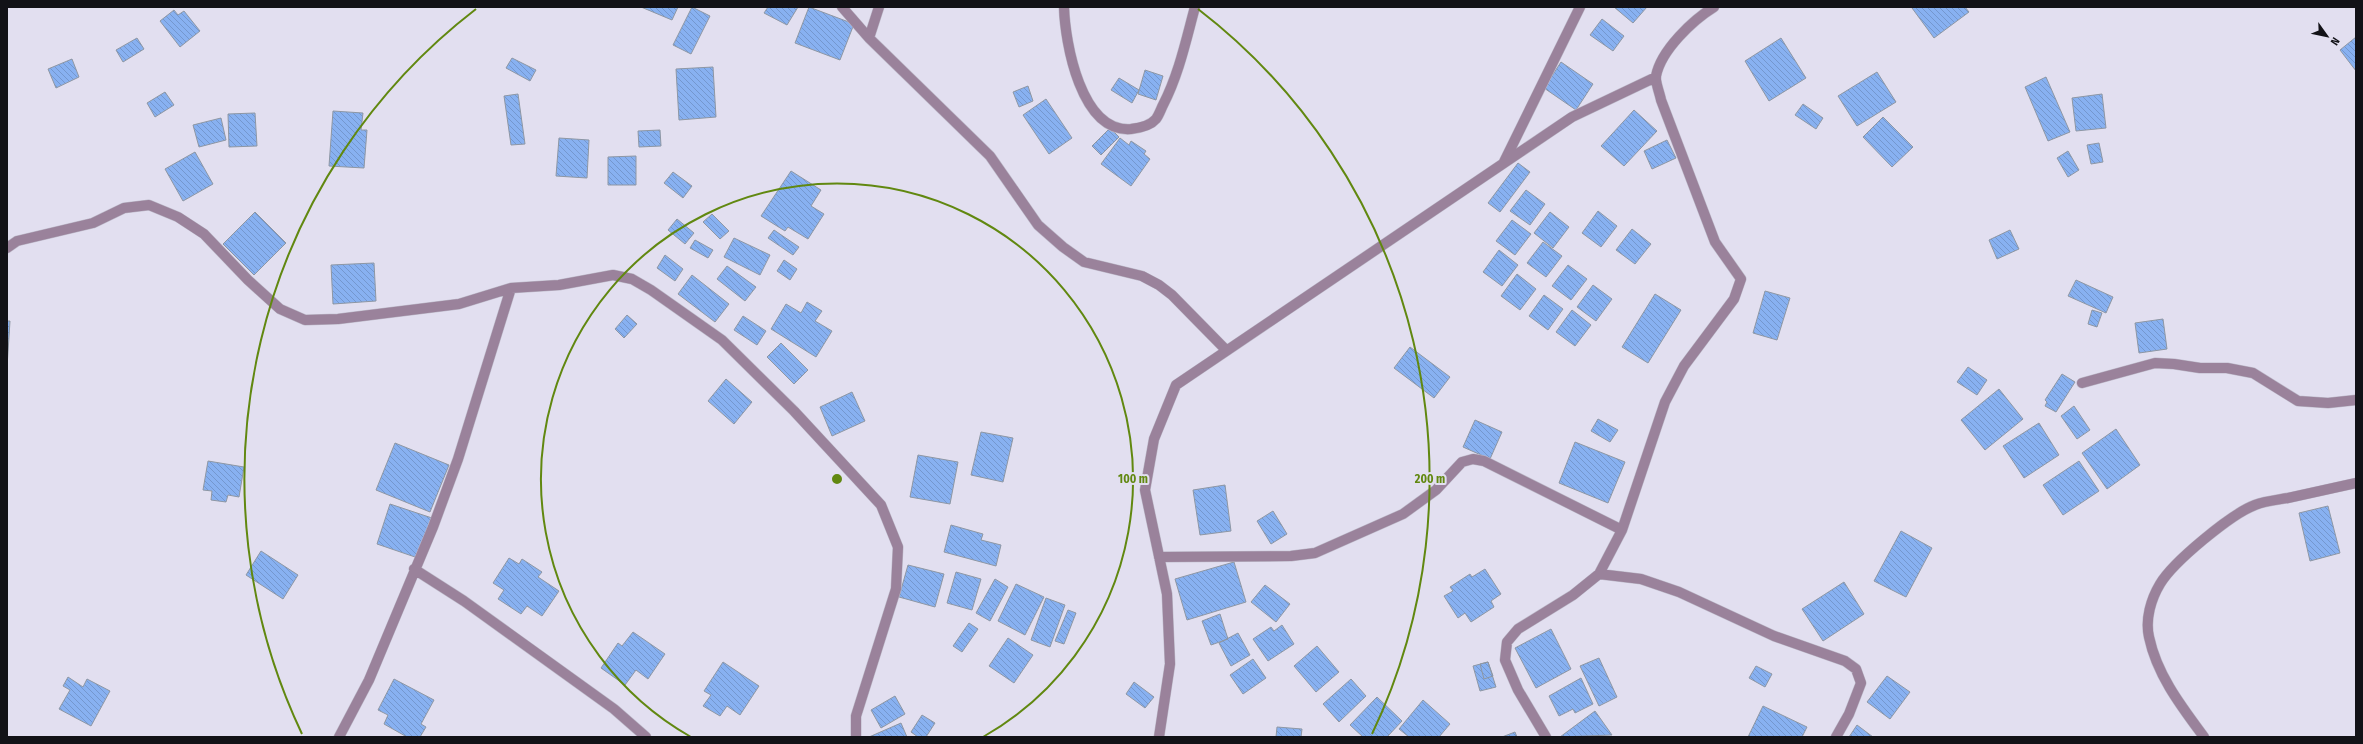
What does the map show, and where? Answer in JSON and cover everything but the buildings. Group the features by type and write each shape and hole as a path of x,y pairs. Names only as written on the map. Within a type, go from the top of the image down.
{"street":[{"path":"842,7 869,38 990,156 1038,226 1084,262 1142,276 1159,285 1172,295 1226,350"},
{"path":"869,38 879,7"},
{"path":"1064,7 1065,33 1073,68 1092,109 1105,122 1124,130 1142,128 1156,119 1173,85 1196,7"},
{"path":"1504,162 1580,7"},
{"path":"1546,737 1518,690 1505,660 1507,642 1518,629 1573,596 1599,574 1622,530 1665,402 1684,366 1734,299 1741,279 1715,242 1661,100 1656,77 1668,52 1684,32 1714,7"},
{"path":"1159,737 1170,664 1167,594 1145,490 1154,439 1176,385 1572,117 1656,77"},
{"path":"7,248 17,241 93,223 124,208 149,205 178,217 204,234 248,280 280,309 305,320 338,319 459,304 511,288 558,285 612,275 632,279 651,290 722,340 794,411 881,506 898,547 896,589 856,716 856,737"},
{"path":"339,737 369,680 414,569 433,527 458,459 511,288"},
{"path":"2082,383 2155,363 2174,364 2200,368 2226,368 2253,373 2298,401 2328,403 2356,400"},
{"path":"1159,557 1291,556 1315,554 1403,514 1436,490 1462,462 1473,459 1484,461 1622,530"},
{"path":"2204,737 2172,694 2154,654 2148,635 2152,598 2160,583 2185,556 2229,520 2254,505 2356,483"},
{"path":"414,569 464,602 614,709 646,737"},
{"path":"1599,574 1641,579 1679,592 1774,636 1845,661 1856,669 1861,683 1849,714 1836,737"}]}
